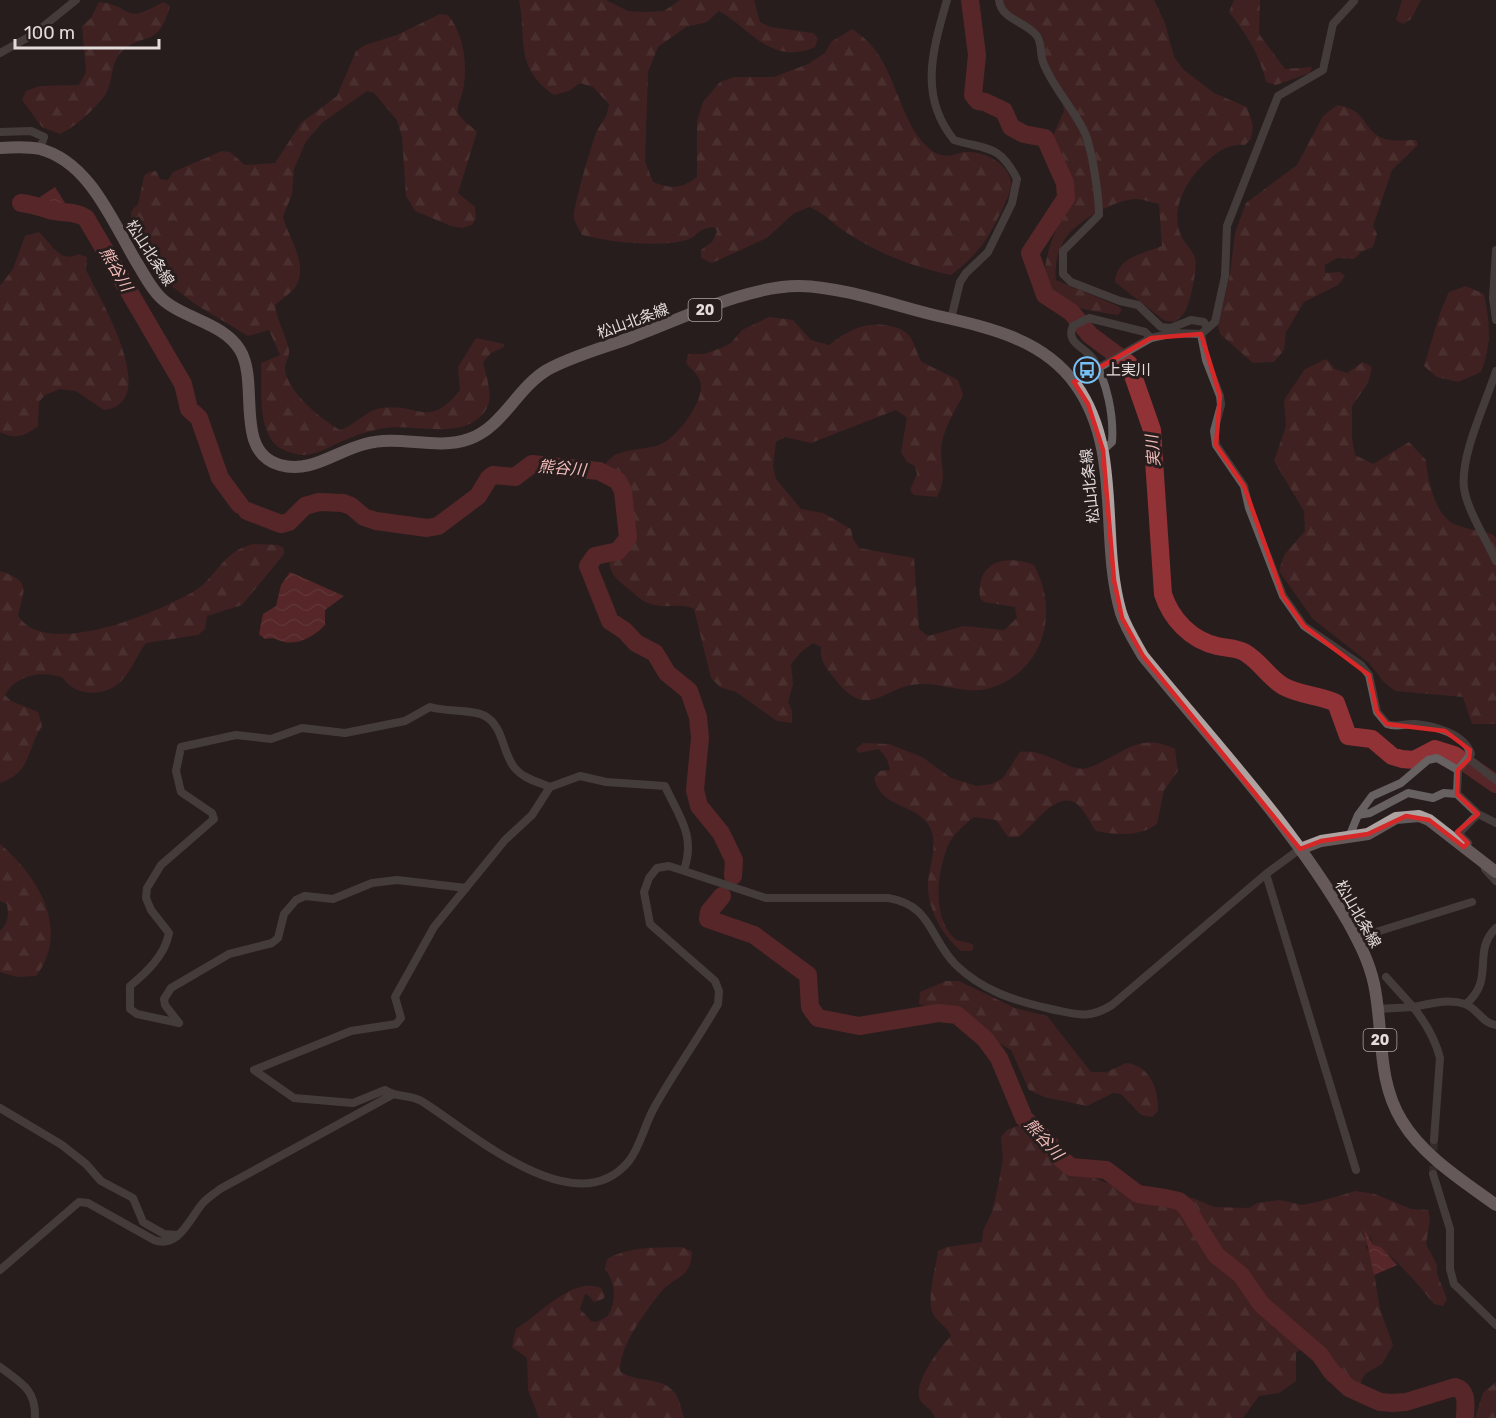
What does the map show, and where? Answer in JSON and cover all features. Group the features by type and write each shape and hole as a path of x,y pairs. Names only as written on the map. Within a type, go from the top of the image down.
{"main road":[{"name":"松山北条線","path":"0,148 40,149 64,159 84,178 160,297 183,313 219,332 239,349 247,371 254,440 266,458 287,467 310,466 375,441 403,439 444,443 471,439 493,424 518,394 547,370 757,292 785,286 823,288 951,319 1014,336 1050,357 1074,382 1088,404 1103,450 1114,580 1122,618 1143,656 1263,799 1300,849 1328,888 1356,938 1369,964 1378,1009 1382,1061 1390,1096 1402,1121 1426,1150 1496,1205"},
{"path":"1300,849 1321,840 1368,834 1396,818 1419,816 1429,820 1496,872"}],"street":[{"path":"0,53 34,34 76,0"},
{"path":"947,0 931,67 931,88 938,118 954,140 994,149 1004,157 1017,178 1012,203 988,252 960,282 951,319"},
{"path":"999,0 999,7 1006,15 1029,27 1039,39 1043,62 1085,132 1099,201 1099,215 1063,251 1061,263 1063,274 1071,282 1120,302 1138,305 1161,327 1171,328 1191,320 1204,321 1206,360 1220,396 1221,405 1214,430 1216,445 1244,486 1249,508 1283,596 1310,632 1365,670 1373,685 1377,712 1387,724 1401,726 1413,723 1445,731 1460,739 1470,750 1468,760 1459,769 1457,794"},
{"path":"1074,382 1148,340 1174,333 1204,331 1215,322 1225,276 1227,226 1278,96 1323,70 1333,24 1354,1"},
{"path":"0,132 32,131 44,137 40,149"},
{"path":"1496,250 1493,298 1496,320"},
{"path":"1103,450 1112,442 1108,404 1092,357 1070,336 1073,326 1083,319 1100,320 1145,332 1148,340"},
{"path":"1496,371 1479,414 1464,477 1467,498 1496,561"},
{"path":"466,888 397,880 372,883 333,899 305,897 296,900 284,914 278,938 272,943 229,954 171,988 164,999 165,1005 179,1023 137,1014 130,1009 130,986 158,957 167,943 169,933 151,910 146,898 150,879 161,865 214,819 212,813 181,792 176,771 181,747 224,736 271,740 302,728 345,733 405,721 430,707 444,712 484,716 497,728 513,766 521,774 550,788"},
{"path":"1349,837 1358,815 1372,796 1401,783 1428,760 1437,758 1459,769"},
{"path":"1468,760 1496,780"},
{"path":"684,870 690,845 687,831 665,786 606,782 580,776 550,788 532,815 505,840 434,927 395,997 401,1018 396,1024 351,1031 254,1070 294,1098 353,1103 385,1090 392,1095 420,1100 498,1155 554,1179 576,1185 590,1185 605,1181 630,1160 655,1106 718,1004 719,991 715,981 650,924 645,909 644,892 649,878 657,868 669,866 684,870 766,898 903,900 920,911 945,952 956,965 986,987 1024,1002 1087,1016 1100,1013 1120,999 1266,874 1300,849"},
{"path":"1358,815 1370,813 1408,793 1433,798 1444,793 1457,794 1478,814 1496,823"},
{"path":"1464,847 1468,843 1460,835 1461,831 1478,814"},
{"path":"1479,859 1481,866 1496,881"},
{"path":"1266,874 1356,1170"},
{"path":"1356,938 1472,903"},
{"path":"1378,1009 1413,1007 1442,1002 1466,1004 1486,992 1490,983 1488,942 1490,934 1496,928"},
{"path":"1386,977 1413,1007 1430,1032 1440,1058 1434,1140"},
{"path":"1466,1004 1489,1024 1496,1025"},
{"path":"0,1270 79,1202 88,1203 164,1244 179,1235 204,1202 220,1189 392,1095"},
{"path":"0,1108 62,1144 101,1180 133,1198 143,1222 164,1234 179,1235"},
{"path":"1433,1174 1450,1229 1450,1269 1454,1284 1496,1325"},
{"path":"0,1368 32,1393 35,1418"}],"highlighted area":[{"path":"1201,334 1220,396 1216,445 1244,486 1283,596 1304,626 1369,675 1377,712 1387,724 1445,731 1470,750 1469,759 1458,770 1457,794 1478,814 1457,832 1468,843 1464,847 1429,820 1406,816 1368,834 1321,841 1300,849 1143,656 1122,618 1114,580 1103,450 1088,404 1074,382 1151,338"}],"green space":[{"path":"519,0 606,0 628,11 646,12 664,11 680,0 754,0 760,22 770,27 813,33 818,38 815,47 800,52 774,49 762,43 719,11 707,22 686,27 658,47 648,72 645,161 653,182 676,187 697,177 697,121 703,102 720,82 734,77 774,77 808,64 825,53 831,42 852,29 875,50 922,142 935,153 942,155 965,152 982,154 995,160 1006,170 1011,182 1007,199 982,245 951,275 909,264 884,254 847,233 809,207 793,214 767,238 712,263 701,258 701,250 712,242 717,232 715,227 703,229 686,240 662,244 620,242 582,235 574,218 576,203 596,133 606,117 609,104 593,87 580,83 569,91 554,95 541,85 527,63 524,52"},
{"path":"1002,0 1154,0 1165,23 1174,57 1184,70 1214,93 1247,107 1253,126 1251,139 1245,145 1233,145 1223,149 1209,159 1191,179 1181,198 1178,207 1178,228 1194,255 1196,263 1187,308 1175,322 1165,321 1115,282 1120,267 1125,262 1162,246 1159,204 1145,200 1128,200 1109,206 1089,217 1067,236 1057,257 1056,280 1118,306 1122,310 1118,315 1077,307 1052,293 1046,281 1045,267 1049,249 1073,193 1071,182 1052,138 1064,111 1060,86 1046,62 1043,37 1031,25 1008,13"},
{"path":"1234,0 1260,0 1259,34 1285,69 1312,67 1310,73 1276,85 1266,82 1252,45 1229,12"},
{"path":"1402,0 1421,0 1411,19 1403,24 1396,20"},
{"path":"99,2 134,14 163,2 170,6 156,34 130,45 119,55 106,93 95,107 60,134 42,127 22,100 26,91 40,86 79,85 86,72 82,26 91,18"},
{"path":"440,14 448,15 458,31 465,61 458,113 477,132 458,193 475,207 476,218 472,225 462,228 451,226 415,211 406,196 402,137 397,120 374,93 367,91 323,122 306,141 294,169 292,194 283,217 299,260 299,278 294,289 275,305 289,350 285,368 291,386 306,404 340,430 376,409 395,407 431,412 440,409 460,390 458,367 476,338 504,344 504,347 491,353 483,362 489,387 488,406 476,420 465,426 452,429 385,428 359,435 315,453 303,455 289,452 279,448 271,438 263,418 261,363 280,355 269,330 248,336 195,304 165,281 129,227 132,210 138,204 144,176 149,172 156,171 160,179 168,180 173,172 222,151 230,152 245,165 275,163 301,123 337,96 356,51 365,45 397,35"},
{"path":"1337,105 1347,107 1360,115 1371,130 1382,138 1416,140 1418,145 1392,170 1373,226 1377,234 1373,247 1361,252 1354,259 1337,258 1325,265 1325,273 1340,272 1345,276 1338,285 1304,302 1286,332 1284,350 1274,362 1253,363 1220,334 1218,326 1230,274 1235,233 1246,203 1297,165 1323,116"},
{"path":"39,232 61,254 72,256 78,254 87,257 86,270 103,302 122,348 128,370 128,389 121,403 104,410 76,391 60,389 45,395 39,402 38,426 24,434 11,436 0,432 0,286 13,269 25,236"},
{"path":"1466,286 1484,294 1489,324 1488,342 1481,372 1458,382 1437,377 1424,366 1440,313 1449,292"},
{"path":"769,317 793,320 811,340 829,345 850,331 865,326 881,325 896,328 904,331 910,337 922,362 958,380 963,394 942,442 943,475 937,497 914,495 910,490 917,474 915,466 907,462 901,452 907,418 896,410 811,443 785,437 776,442 773,466 776,479 801,509 823,513 851,529 853,539 859,548 914,558 919,629 928,636 964,626 1004,630 1017,618 1015,607 984,602 980,598 983,576 988,568 1004,561 1013,560 1034,565 1042,583 1046,602 1046,621 1042,639 1034,655 1022,670 1006,681 979,690 963,690 931,684 910,685 878,698 858,699 847,692 832,675 822,661 821,647 813,643 791,664 793,684 788,702 792,711 792,723 777,721 736,692 720,687 711,678 694,609 648,603 614,576 610,566 610,557 628,517 623,494 603,470 607,462 619,453 659,445 673,436 687,420 697,402 701,386 698,377 686,363 688,354 704,354 721,348 731,343 742,330"},
{"path":"1326,359 1335,369 1347,373 1363,362 1372,367 1368,383 1352,406 1352,438 1355,455 1373,464 1409,442 1426,460 1433,495 1447,519 1468,529 1492,534 1496,538 1496,724 1472,724 1463,697 1395,691 1383,681 1369,663 1313,619 1279,571 1284,555 1305,531 1304,511 1274,461 1286,426 1284,400 1305,369"},
{"path":"253,544 278,545 284,548 284,554 242,605 207,616 205,629 198,635 146,643 129,671 117,685 95,693 80,691 63,678 47,674 23,679 10,688 5,695 11,701 38,712 42,726 18,773 0,783 0,571 22,583 23,593 18,616 32,628 53,634 77,633 130,620 177,601 201,586 234,553"},
{"path":"863,743 889,744 922,757 951,778 977,786 992,784 1003,778 1020,752 1039,754 1080,769 1099,764 1139,744 1162,744 1175,749 1178,771 1164,790 1157,824 1136,833 1096,831 1082,809 1072,801 1063,801 1046,811 1018,837 1008,837 996,820 974,817 970,820 949,843 939,883 939,907 947,929 956,940 974,946 972,951 961,951 943,931 931,906 928,880 933,848 932,832 922,817 883,795 874,778 880,771 890,770 887,759 879,749 858,753 856,749"},
{"path":"0,844 27,872 45,905 50,922 50,940 46,958 36,976 17,977 0,972 0,931 6,922 8,912 7,904 0,901"},
{"path":"946,981 959,981 1015,1008 1047,1016 1091,1072 1107,1072 1126,1063 1141,1068 1155,1087 1158,1111 1152,1117 1141,1115 1121,1094 1113,1093 1087,1106 1044,1097 1029,1090 1011,1050 948,1013 919,1004 920,992"},
{"path":"1017,1126 1030,1128 1053,1152 1085,1175 1132,1192 1193,1198 1214,1207 1249,1208 1257,1203 1280,1200 1302,1205 1356,1191 1375,1194 1411,1209 1428,1210 1430,1219 1426,1244 1437,1265 1437,1274 1447,1299 1443,1306 1434,1304 1396,1261 1373,1245 1370,1235 1366,1247 1371,1255 1380,1309 1393,1345 1382,1364 1365,1374 1356,1391 1327,1381 1318,1356 1309,1350 1303,1350 1296,1352 1296,1381 1279,1393 1259,1396 1243,1418 935,1418 920,1400 919,1393 928,1366 951,1336 935,1317 931,1308 931,1292 938,1251 947,1247 982,1242 983,1231 992,1212 1003,1159 1001,1137 1007,1130"},
{"path":"682,1247 692,1252 688,1268 660,1293 640,1320 628,1340 620,1371 626,1375 668,1386 677,1397 684,1418 539,1418 528,1390 527,1358 512,1347 516,1329 567,1292 590,1286 601,1288 605,1296 594,1302 585,1294 580,1309 591,1321 597,1322 608,1316 614,1298 613,1286 605,1269 607,1259 634,1250"},
{"path":"1496,1382 1496,1418 1475,1418 1483,1393"}],"water":[{"path":"55,187 67,206 44,204 40,197"},
{"path":"290,572 344,596 325,610 325,625 312,636 290,643 265,639 259,634 263,614 276,606 281,585"},
{"path":"1364,1229 1373,1245 1381,1247 1397,1265 1374,1275"}],"waterway":[{"name":"実川","path":"970,0 977,55 973,95 978,101 1004,111 1011,127 1024,134 1045,138 1065,183 1066,198 1030,253 1045,295 1071,312 1090,335 1129,364 1152,430 1163,594 1171,612 1191,634 1208,643 1244,652 1283,686 1336,703 1348,736 1372,739 1392,756 1402,759 1414,760 1435,749 1454,755 1496,784"},
{"name":"熊谷川","path":"21,203 77,214 86,218 183,384 189,409 199,418 220,478 240,505"},
{"name":"熊谷川","path":"247,511 281,524 289,522 305,506 319,502 343,503 351,506 364,517 376,521 427,528 438,526 478,496 493,475 515,477 532,464 599,471 618,481 623,491 628,538 618,551 595,556 588,566 610,621 625,631 636,643 655,653 667,673 689,691 698,717 700,738 695,790 699,806 721,833 734,860 733,876"},
{"name":"熊谷川","path":"722,896 709,912 708,919 754,935 808,975 810,1007 818,1018 859,1026 938,1013 957,1015 985,1039 999,1058 1024,1118 1050,1144 1059,1157 1071,1167 1106,1170 1138,1194 1179,1201 1186,1207 1216,1255 1241,1275 1261,1304 1320,1355 1331,1371 1349,1388 1380,1402 1392,1403 1406,1402 1455,1387 1464,1395 1465,1418"}],"tunnel":[{"path":"1433,1174 1434,1140"}],"place":[{"name":"上実川","path":"1087,370"}]}
